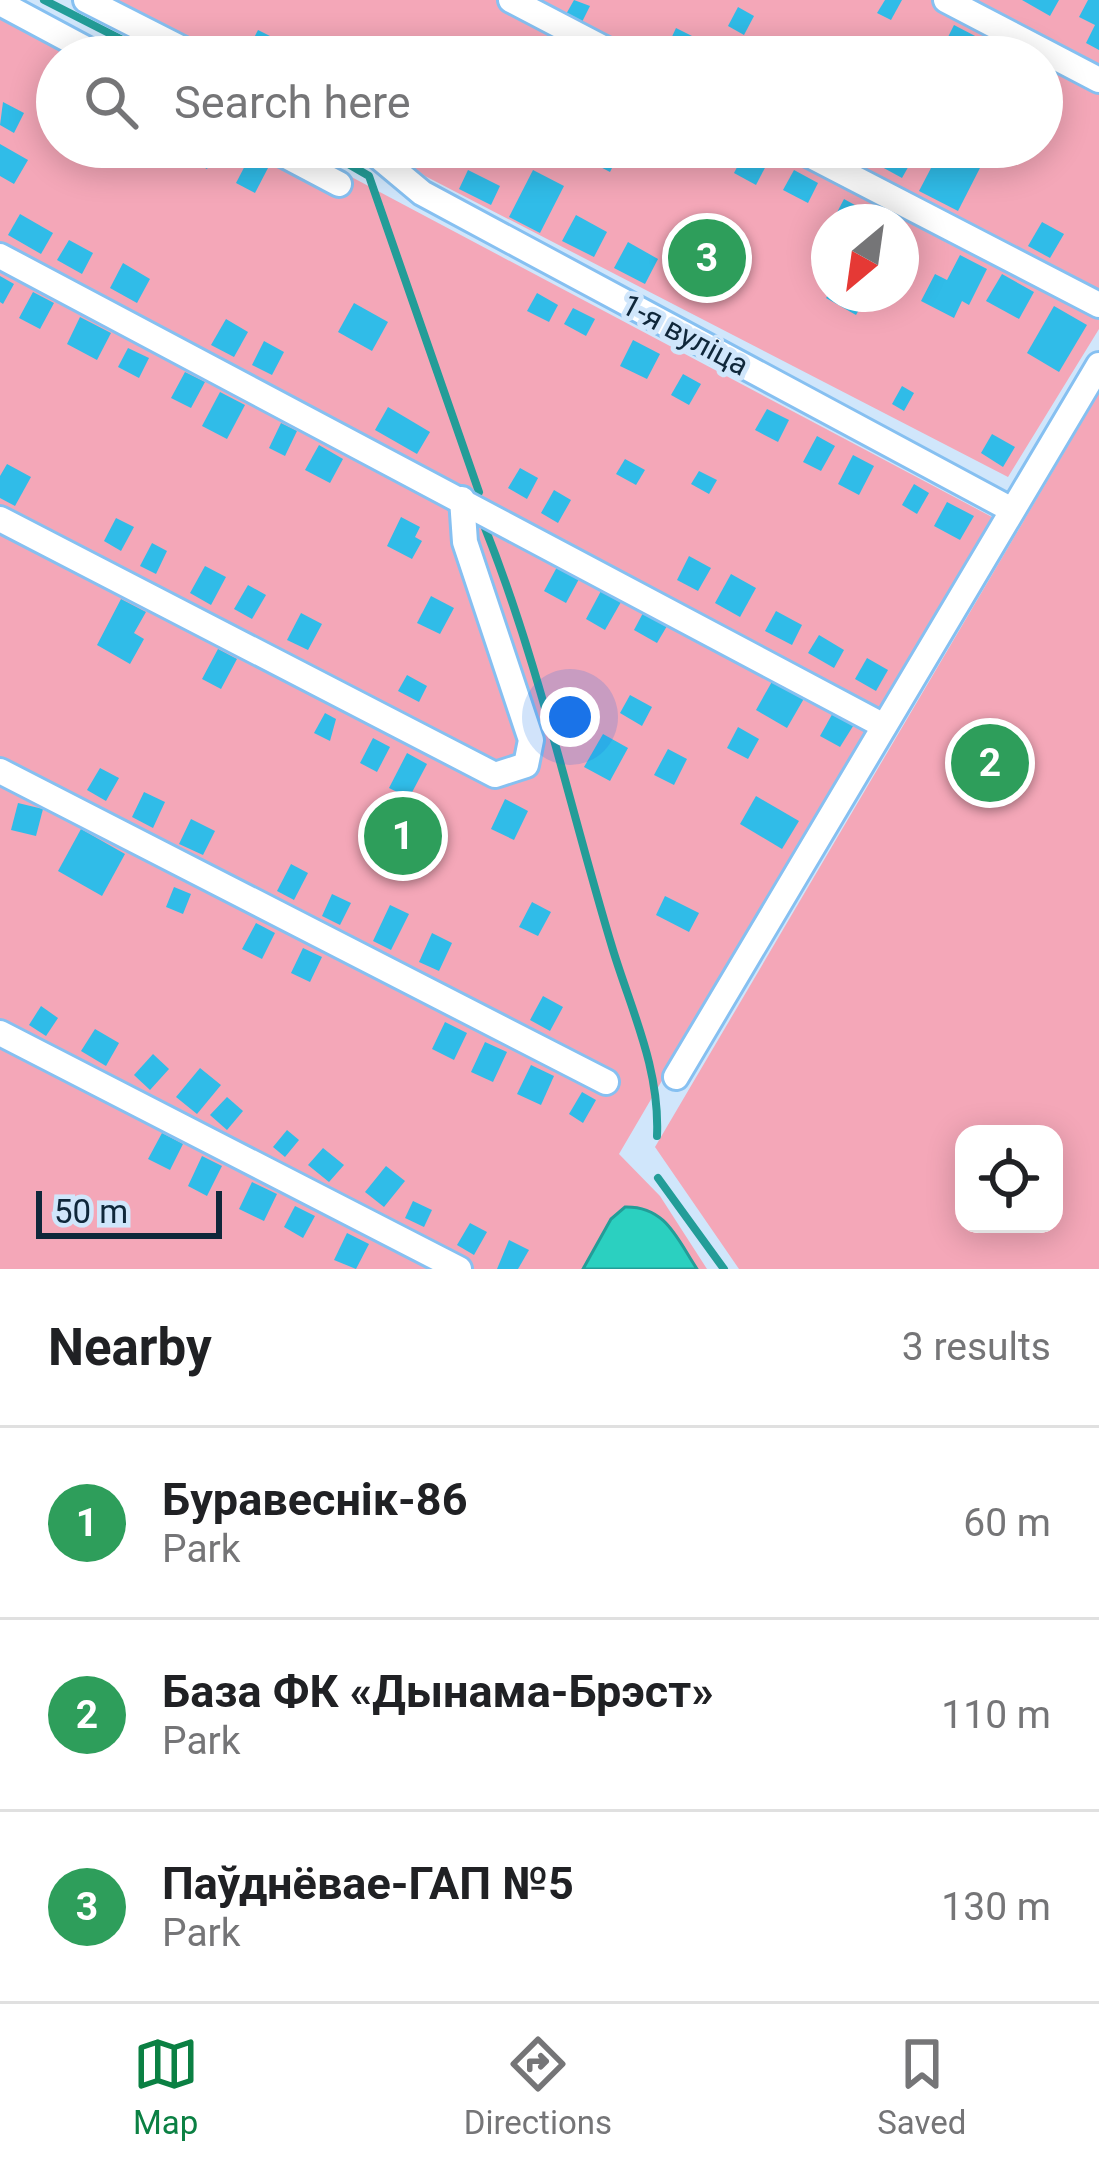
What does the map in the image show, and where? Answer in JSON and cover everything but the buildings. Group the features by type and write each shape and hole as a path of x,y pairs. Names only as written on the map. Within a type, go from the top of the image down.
{"lane":[{"path":"86,0 157,36"},
{"path":"511,0 580,36"},
{"path":"946,0 1015,36"},
{"path":"0,3 61,36"},
{"path":"1063,61 1099,80"},
{"path":"309,168 339,184"},
{"name":"1-я вуліца","path":"392,168 422,193 1012,510"},
{"path":"835,168 1099,305"},
{"path":"0,256 884,726"},
{"path":"676,1077 1099,365"},
{"path":"0,519 495,775 526,765 531,740 465,542 462,499"},
{"path":"0,771 606,1082"},
{"path":"0,1033 459,1269"}],"shaded area":[{"path":"0,0 18,0 86,36 36,36 36,168 335,168 992,517 619,1154 660,1196 707,1269 0,1269"},
{"path":"113,0 1099,0 1099,329 1008,477 415,168 1063,168 1063,36 182,36"},
{"path":"1099,393 1099,1269 739,1269 655,1147"},
{"path":"625,1207 661,1218 697,1269 583,1269 611,1219"}],"waterway":[{"path":"44,0 115,36"},
{"path":"355,168 369,176 479,492"},
{"path":"485,528 522,632 643,1041 654,1087 657,1136"},
{"path":"658,1178 724,1269"}],"place":[{"name":"Паўднёвае-ГАП №5","path":"707,258"},
{"name":"База ФК «Дынама-Брэст»","path":"990,763"},
{"name":"Буравеснік-86","path":"403,836"}]}
